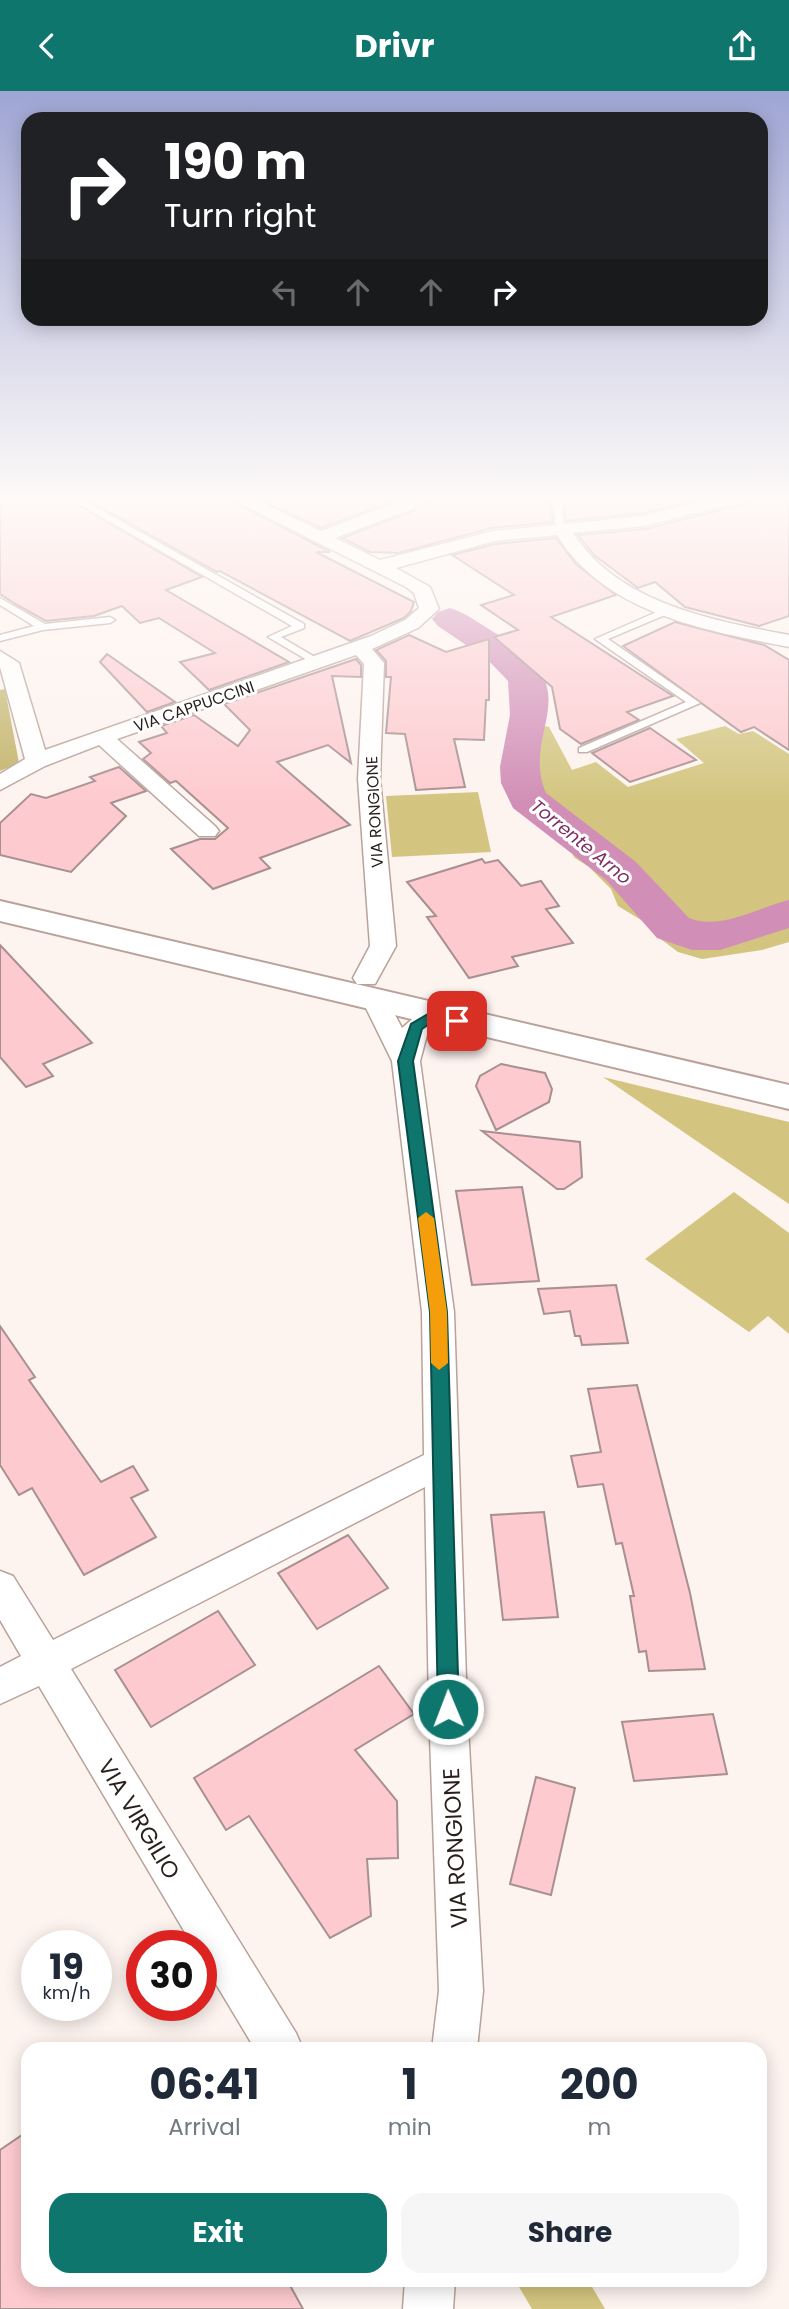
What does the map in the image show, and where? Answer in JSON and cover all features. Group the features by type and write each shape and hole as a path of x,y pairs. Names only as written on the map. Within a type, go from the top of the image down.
{"street":[{"name":"VIA CAPPUCCINI","path":"0,783 37,761 391,634 420,620 429,609 426,599"},
{"path":"644,599 668,610 726,628 789,641"},
{"name":"VIA RONGIONE","path":"359,646 374,663 369,779 383,946 371,990 406,1061 438,1312 448,1709 461,1991 456,2042"},
{"path":"0,657 9,663 37,761"},
{"path":"102,737 207,831"},
{"path":"0,889 371,990 433,1015 789,1097"},
{"path":"0,911 789,1075"},
{"name":"VIA RONGIONE","path":"406,1061 416,1027 433,1015"},
{"path":"0,1686 442,1462"},
{"name":"VIA VIRGILIO","path":"0,1587 276,2042"}],"lane":[{"path":"251,599 300,626 273,637 318,662"},
{"path":"0,601 43,627"},
{"path":"583,750 694,703 600,639 668,610"},
{"path":"0,638 43,627 110,620"}],"shaded area":[{"path":"5,689 19,763 0,771 0,690"},
{"path":"516,719 549,727 572,770 596,762 628,787 704,763 676,739 725,726 739,734 753,731 789,754 789,942 762,950 702,959 678,952 658,937 651,926 618,906 611,889 589,867 575,858 562,839 507,793 515,748 508,732"},
{"path":"478,792 491,852 392,857 386,796"},
{"path":"603,1077 789,1122 789,1204"},
{"path":"734,1192 789,1233 789,1334 768,1316 749,1332 645,1259"},
{"path":"519,2287 592,2287 605,2309 532,2309"}],"building":[{"path":"7,599 181,599 289,662 209,690 180,662 215,653 159,618 140,623 122,606 94,616 46,621"},
{"path":"271,599 407,599 414,602 411,611 404,618 350,641"},
{"path":"502,599 606,599 551,617 673,696 627,712 639,720 581,744 560,729 552,687 494,637 518,630 481,605"},
{"path":"675,599 789,599 789,616 759,626 685,607"},
{"path":"675,622 764,645 789,660 789,750 754,727 741,732 623,646"},
{"path":"409,635 446,652 489,639 489,700 486,700 484,740 454,739 465,787 416,790 405,734 386,733 391,677 386,677 386,661 376,650"},
{"path":"107,654 175,702 147,712 100,662"},
{"path":"356,659 361,665 361,677 332,676 351,763 328,745 277,762 350,825 260,858 270,868 213,889 171,849 200,839 215,839 228,828 176,781 170,783 143,759 151,753 139,742 167,733 161,726 194,715 238,746 250,730 224,704"},
{"path":"650,728 696,760 630,782 592,753"},
{"path":"119,767 146,791 111,803 126,816 71,872 0,855 0,823 31,794 46,798 95,781 90,777"},
{"path":"482,859 485,863 498,860 521,886 541,881 559,906 546,909 573,943 512,957 518,966 469,978 427,917 436,916 407,882"},
{"path":"0,945 92,1043 43,1064 53,1076 26,1087 0,1057"},
{"path":"501,1064 545,1073 552,1089 549,1102 496,1130 476,1086 480,1076"},
{"path":"482,1131 580,1142 582,1177 564,1189 557,1189"},
{"path":"522,1187 539,1281 472,1285 456,1191"},
{"path":"616,1285 628,1343 582,1345 580,1336 575,1336 570,1311 544,1314 538,1289"},
{"path":"0,1326 35,1377 29,1380 101,1482 133,1466 148,1490 131,1498 156,1537 84,1575 32,1488 19,1495 0,1465"},
{"path":"637,1385 690,1593 705,1669 649,1671 646,1651 639,1652 630,1596 634,1596 622,1543 616,1544 603,1484 578,1487 571,1456 601,1452 588,1389"},
{"path":"544,1512 558,1617 503,1620 491,1515"},
{"path":"348,1535 388,1588 317,1629 278,1573"},
{"path":"218,1611 255,1665 151,1727 115,1670"},
{"path":"379,1666 414,1714 355,1750 397,1801 398,1858 367,1859 371,1916 330,1938 249,1816 226,1830 194,1778"},
{"path":"713,1714 727,1774 634,1781 622,1722"},
{"path":"536,1777 575,1788 551,1895 510,1884"},
{"path":"21,2136 21,2287 291,2287 303,2309 0,2309 0,2150"}],"waterway":[{"name":"Torrente Arno","path":"450,619 509,658 526,681 530,697 529,715 520,767 521,783 528,799 621,871 673,928 692,936 720,936 789,913"}],"slow traffic":[{"path":"426,1218 438,1312 439,1363"}],"route":[{"path":"448,1709 438,1312 406,1061 416,1027 433,1015 457,1021"}]}
